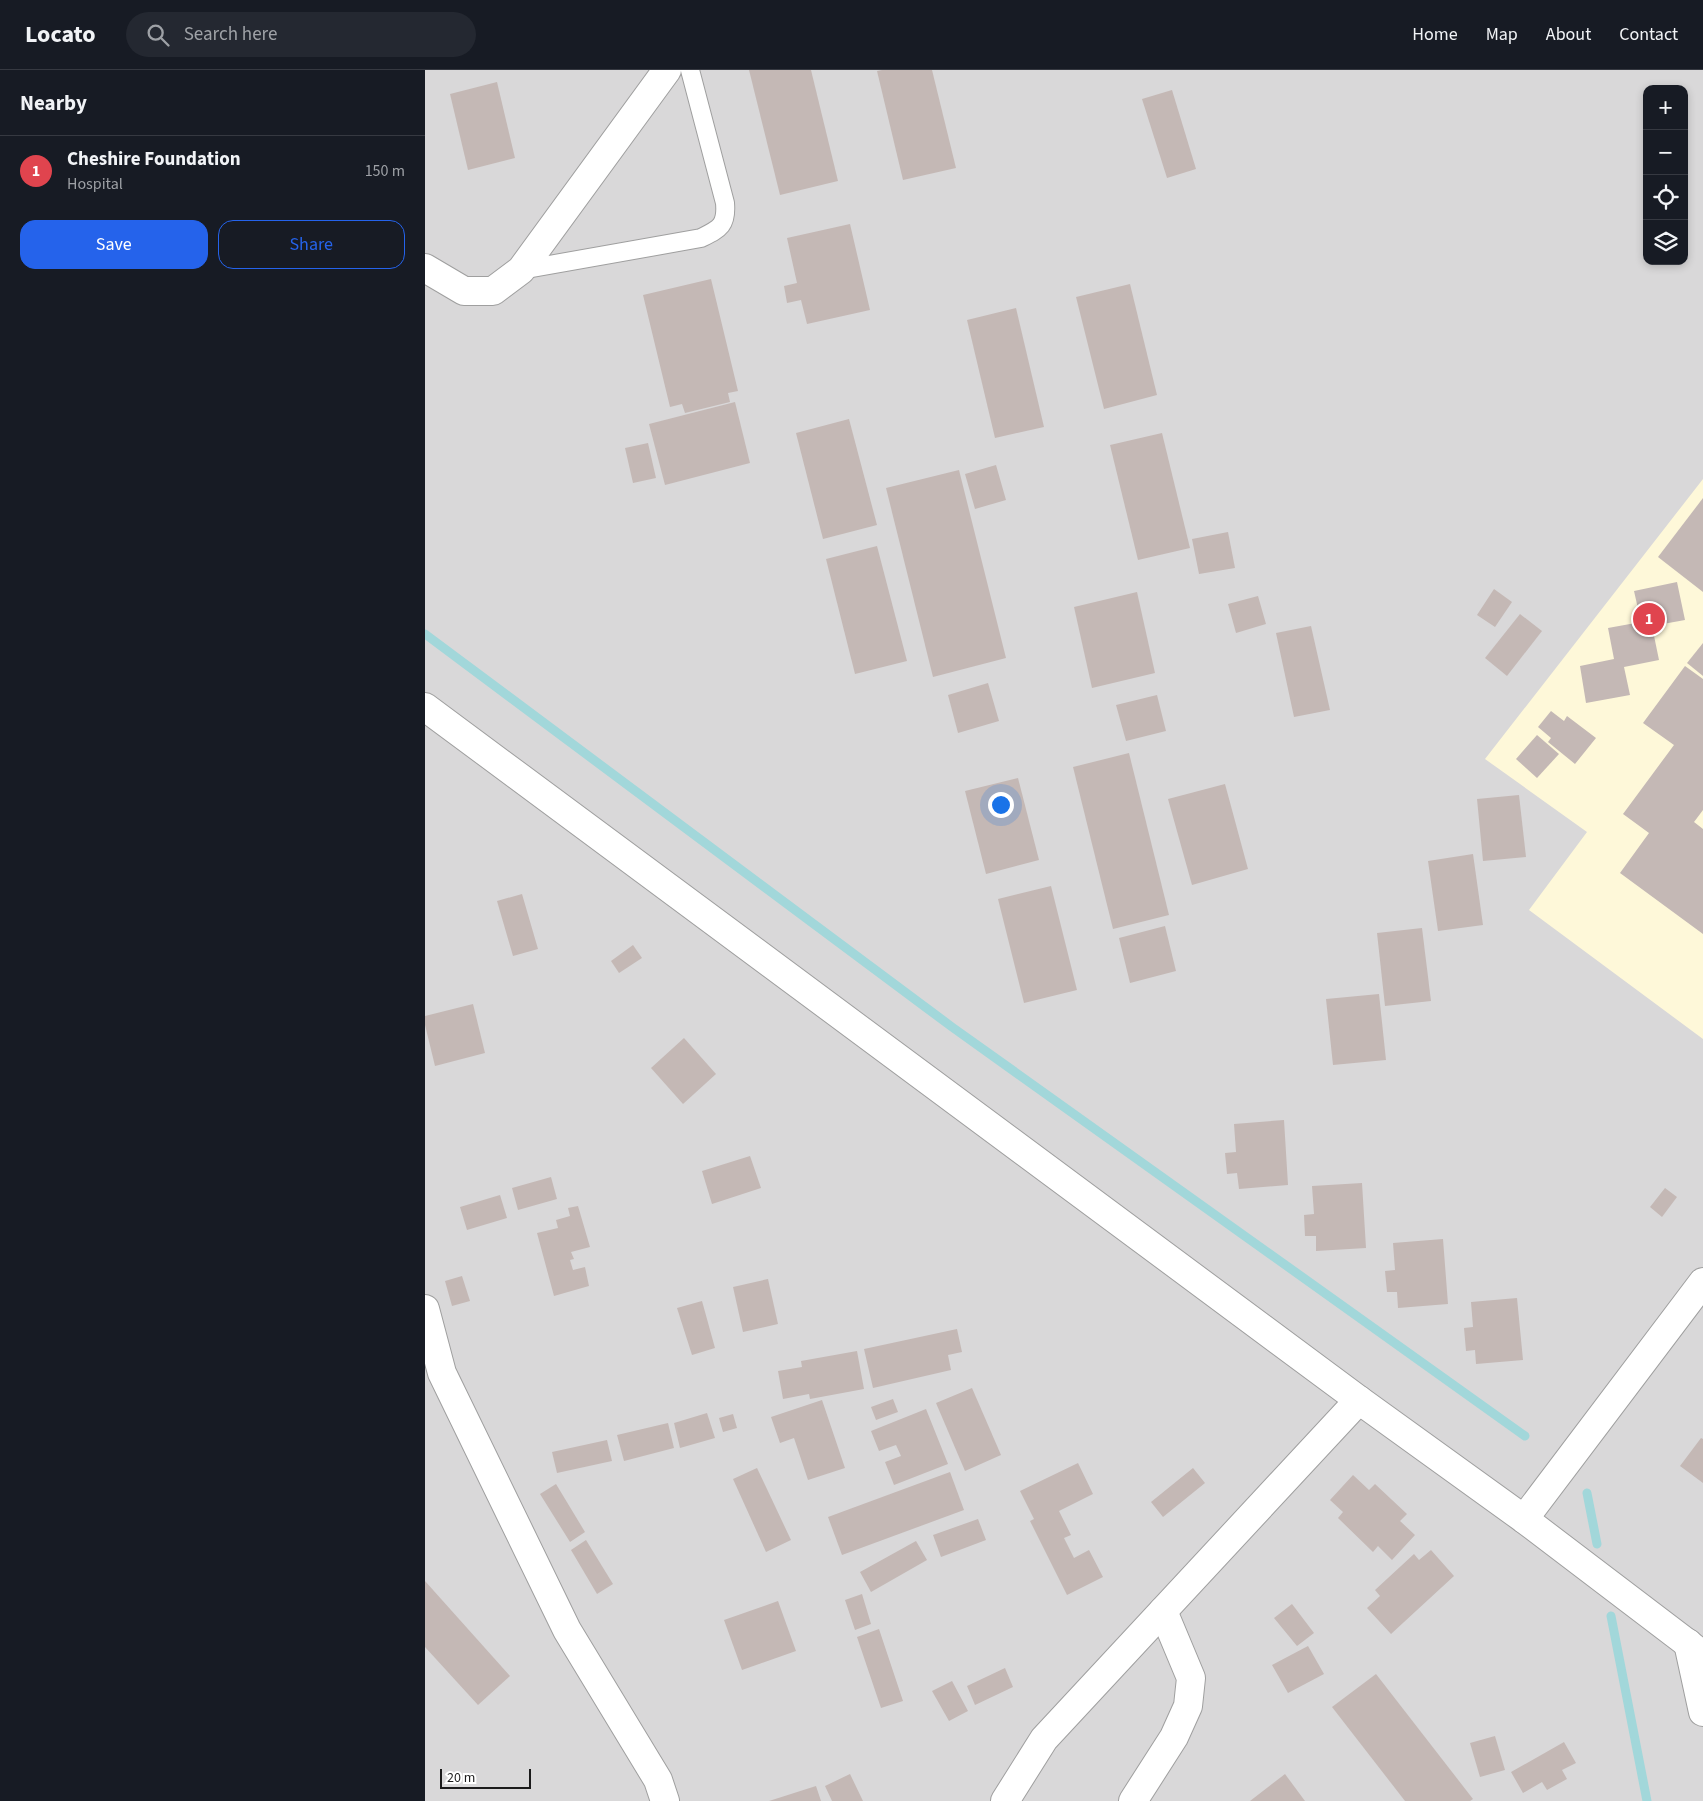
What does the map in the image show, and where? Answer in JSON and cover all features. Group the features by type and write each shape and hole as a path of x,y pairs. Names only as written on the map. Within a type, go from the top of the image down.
{"street":[{"path":"425,268 465,290 493,291 521,270 667,70"},
{"path":"425,707 1359,1400 1524,1519 1695,1649 1703,1712"},
{"path":"1524,1519 1703,1282"},
{"path":"425,1309 433,1377 567,1630 658,1780 665,1801"},
{"path":"1005,1801 1043,1739 1359,1400"},
{"path":"1133,1801 1174,1737 1188,1706 1191,1678 1163,1611"}],"lane":[{"path":"521,270 701,238 719,230 726,215 725,203 690,70"}],"shaded area":[{"path":"425,70 1703,70 1703,1801 425,1801"},
{"path":"1703,479 1703,1039 1529,910 1587,832 1485,759"}],"building":[{"path":"749,70 811,70 838,181 780,195"},
{"path":"932,70 956,168 903,180 877,71"},
{"path":"497,82 515,158 468,170 450,94"},
{"path":"1172,90 1196,169 1167,178 1142,99"},
{"path":"850,224 870,310 807,324 801,300 787,303 784,286 797,283 787,238"},
{"path":"711,279 738,391 728,393 730,402 685,413 682,404 670,407 643,295"},
{"path":"1130,284 1157,395 1104,409 1076,297"},
{"path":"1016,308 1044,427 995,438 967,320"},
{"path":"735,402 750,463 665,485 649,424"},
{"path":"849,419 877,525 823,539 796,433"},
{"path":"1162,433 1190,548 1138,560 1110,445"},
{"path":"648,443 656,478 633,483 625,448"},
{"path":"996,465 1006,500 975,509 965,474"},
{"path":"959,470 1006,658 933,677 886,488"},
{"path":"1703,498 1703,592 1658,557"},
{"path":"1228,532 1235,568 1199,574 1192,539"},
{"path":"877,546 907,661 855,674 826,559"},
{"path":"1677,582 1685,620 1652,626 1659,660 1624,667 1630,695 1586,703 1580,666 1614,659 1608,628 1641,622 1634,591"},
{"path":"1494,589 1512,602 1495,627 1477,615"},
{"path":"1137,592 1155,673 1092,688 1074,607"},
{"path":"1258,596 1266,624 1236,633 1228,604"},
{"path":"1520,614 1542,631 1507,676 1485,658"},
{"path":"1311,626 1330,710 1294,717 1276,633"},
{"path":"1703,643 1703,676 1687,663"},
{"path":"1685,666 1703,679 1703,810 1694,822 1703,829 1703,934 1620,873 1649,833 1623,814 1674,745 1643,723"},
{"path":"988,683 999,721 958,733 948,695"},
{"path":"1157,695 1166,731 1126,741 1116,705"},
{"path":"1551,711 1564,721 1567,716 1596,738 1575,764 1548,742 1551,738 1538,727"},
{"path":"1537,735 1559,754 1537,778 1516,759"},
{"path":"1129,753 1169,915 1113,929 1073,767"},
{"path":"1018,778 1039,860 986,874 965,791"},
{"path":"1225,784 1248,869 1192,885 1168,799"},
{"path":"1519,795 1526,857 1483,861 1477,799"},
{"path":"1473,854 1483,925 1438,931 1428,861"},
{"path":"1051,886 1077,990 1024,1003 998,899"},
{"path":"522,894 538,949 513,956 497,901"},
{"path":"1165,926 1176,971 1130,983 1119,938"},
{"path":"1422,928 1431,1001 1385,1006 1377,933"},
{"path":"633,945 642,958 619,973 611,961"},
{"path":"1379,994 1386,1060 1333,1065 1326,999"},
{"path":"473,1004 485,1053 435,1066 425,1025 425,1016"},
{"path":"684,1038 716,1074 683,1104 651,1068"},
{"path":"1284,1120 1288,1185 1239,1189 1237,1173 1227,1174 1225,1153 1236,1152 1234,1124"},
{"path":"750,1156 761,1188 712,1204 702,1171"},
{"path":"551,1177 557,1199 518,1210 512,1188"},
{"path":"1362,1183 1366,1248 1316,1251 1316,1236 1305,1236 1304,1215 1314,1214 1312,1186"},
{"path":"1665,1188 1677,1197 1662,1217 1650,1207"},
{"path":"500,1195 507,1218 467,1230 460,1207"},
{"path":"578,1206 590,1247 571,1252 574,1259 570,1260 573,1270 585,1267 589,1286 554,1296 537,1233 558,1228 556,1220 570,1216 568,1208"},
{"path":"1443,1239 1448,1304 1398,1308 1397,1292 1387,1292 1385,1271 1395,1270 1393,1243"},
{"path":"462,1276 470,1301 452,1306 445,1281"},
{"path":"768,1279 778,1324 743,1332 733,1287"},
{"path":"1517,1298 1523,1360 1476,1364 1475,1350 1466,1351 1464,1328 1473,1327 1471,1302"},
{"path":"702,1301 715,1348 692,1355 677,1308"},
{"path":"957,1329 962,1352 948,1355 951,1370 873,1388 864,1349"},
{"path":"857,1351 864,1389 810,1399 809,1394 783,1399 778,1371 802,1367 801,1361"},
{"path":"972,1388 1001,1455 965,1471 936,1403"},
{"path":"893,1399 898,1412 876,1420 871,1407"},
{"path":"822,1400 845,1468 808,1480 794,1438 780,1443 771,1417"},
{"path":"926,1409 948,1464 894,1485 885,1462 901,1456 896,1445 879,1451 871,1431"},
{"path":"707,1413 715,1438 680,1448 674,1423"},
{"path":"733,1414 737,1428 723,1432 719,1418"},
{"path":"668,1423 674,1448 624,1461 617,1435"},
{"path":"1701,1438 1703,1439 1703,1483 1680,1466"},
{"path":"607,1440 612,1461 557,1473 552,1452"},
{"path":"1078,1463 1093,1494 1059,1511 1071,1535 1064,1538 1074,1558 1089,1550 1103,1577 1067,1595 1030,1521 1034,1519 1020,1491"},
{"path":"757,1468 791,1540 766,1552 733,1479"},
{"path":"1193,1468 1205,1483 1163,1517 1151,1502"},
{"path":"950,1472 964,1510 842,1555 828,1517"},
{"path":"1353,1475 1369,1490 1375,1484 1407,1514 1400,1521 1415,1535 1392,1560 1378,1546 1373,1552 1338,1518 1343,1512 1330,1500"},
{"path":"556,1484 585,1532 570,1542 540,1494"},
{"path":"978,1519 986,1540 941,1557 933,1535"},
{"path":"586,1540 613,1584 597,1594 571,1550"},
{"path":"916,1541 927,1560 871,1592 860,1572"},
{"path":"1431,1550 1454,1576 1391,1634 1367,1608 1380,1596 1375,1590 1414,1554 1419,1560"},
{"path":"425,1581 510,1676 478,1705 425,1647"},
{"path":"862,1594 871,1624 855,1630 845,1600"},
{"path":"778,1601 796,1651 742,1670 724,1620"},
{"path":"1292,1604 1314,1633 1297,1646 1274,1618"},
{"path":"879,1629 903,1701 881,1708 857,1637"},
{"path":"1308,1646 1324,1674 1288,1693 1272,1665"},
{"path":"1005,1668 1013,1687 975,1705 967,1686"},
{"path":"1376,1674 1473,1799 1470,1801 1405,1801 1332,1707"},
{"path":"952,1681 968,1711 949,1721 932,1691"},
{"path":"1495,1736 1505,1770 1480,1777 1470,1743"},
{"path":"1564,1742 1576,1763 1562,1770 1567,1779 1547,1790 1542,1782 1523,1793 1511,1772"},
{"path":"850,1774 863,1801 832,1801 825,1786"},
{"path":"1285,1774 1305,1801 1250,1801"},
{"path":"816,1786 821,1801 769,1801"}],"waterway":[{"path":"425,634 952,1027 1525,1436"},
{"path":"1587,1493 1597,1544"},
{"path":"1611,1616 1647,1801"}],"place":[{"name":"Cheshire Foundation","path":"1649,619"}]}
